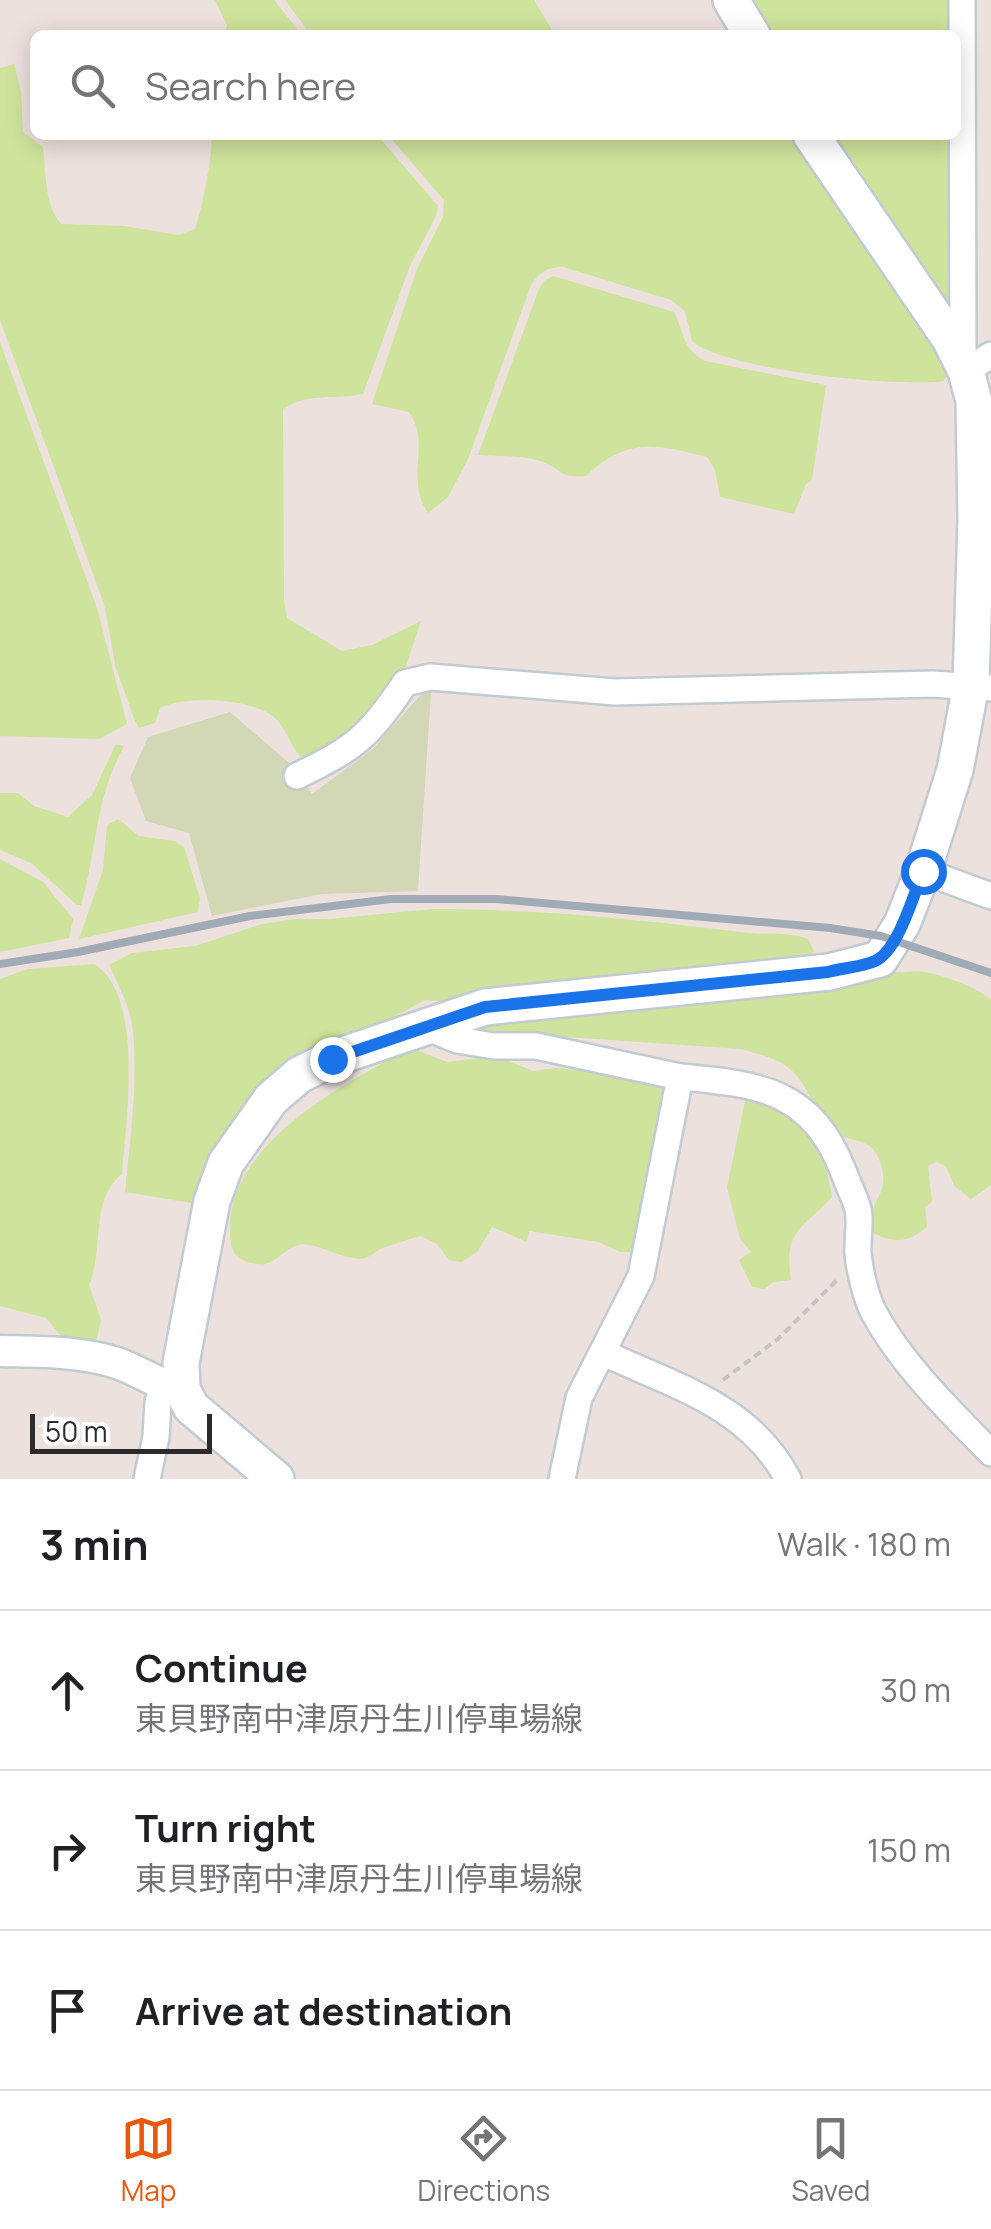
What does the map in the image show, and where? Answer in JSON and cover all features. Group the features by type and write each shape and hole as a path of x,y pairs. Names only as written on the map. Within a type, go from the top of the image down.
{"main road":[{"path":"732,0 749,30"},
{"path":"276,1479 173,1388 212,1201 226,1163 271,1099 300,1075 332,1059 485,1007 828,972 871,963 886,952 902,924 923,871 981,686 984,520 973,364 950,339 814,140"}],"street":[{"path":"962,0 973,364"},
{"path":"297,776 346,752 378,724 405,683 430,676 615,692 981,686"},
{"path":"923,871 991,896"},
{"path":"428,1028 457,1040 536,1046 680,1077 763,1089 800,1106 837,1154 858,1210 858,1257 873,1311 928,1390 991,1453"},
{"path":"562,1479 579,1398 641,1276 680,1077"},
{"path":"0,1351 56,1352 116,1363 173,1388 158,1402 147,1479"},
{"path":"604,1353 705,1396 742,1423 788,1479"}],"path":[{"path":"705,1396 778,1339 835,1279 862,1273"}],"green space":[{"path":"215,0 274,0 298,30 226,30"},
{"path":"285,0 534,0 552,30 307,30"},
{"path":"738,0 957,0 957,30 759,30"},
{"path":"14,64 21,91 23,132 43,147 49,197 61,224 124,226 178,235 195,229 211,140 381,140 438,206 410,266 363,394 312,398 283,409 287,618 342,651 372,645 421,621 406,666 391,691 337,748 304,760 278,721 255,707 239,703 187,701 160,708 155,723 139,728 135,721 116,668 104,604 0,320 0,68"},
{"path":"392,140 804,140 949,369 944,381 890,382 814,374 739,360 692,341 685,311 671,300 563,267 553,268 531,285 468,459 448,497 428,513 418,487 418,437 409,412 372,404 417,269 443,217 444,200"},
{"path":"832,140 957,140 958,331"},
{"path":"553,276 674,312 688,345 705,361 826,385 812,480 806,484 794,514 720,497 715,470 707,457 672,449 628,450 614,455 586,476 565,475 535,459 478,455 539,289"},
{"path":"0,342 97,608 127,724 99,739 0,736"},
{"path":"425,690 431,692 418,891 321,894 212,916 189,833 146,821 130,778 148,737 230,712 295,768 312,794 373,749"},
{"path":"116,744 124,746 107,786 81,905 77,905 31,863 0,850 0,793 18,793 34,806 68,817 92,795"},
{"path":"118,819 139,836 175,841 184,847 200,898 198,912 79,939 103,870 107,825"},
{"path":"0,859 43,882 73,919 69,938 0,952"},
{"path":"433,909 551,913 786,934 808,939 814,951 807,958 447,1002 425,1000 388,1020 347,1032 300,1055 197,1204 125,1192 134,1092 133,1032 127,1006 109,965 132,953 195,946 262,924"},
{"path":"94,964 110,980 120,1003 129,1061 122,1174 112,1184 101,1210 89,1285 101,1320 96,1342 62,1337 46,1318 0,1306 0,979 28,969"},
{"path":"882,970 939,975 991,1000 991,1185 971,1199 954,1186 946,1166 936,1162 928,1166 932,1202 925,1207 927,1227 900,1240 872,1232 872,1214 883,1178 874,1150 829,1127 798,1077 774,1059 741,1049 463,1030 527,1013"},
{"path":"414,1049 447,1062 486,1057 504,1059 533,1071 556,1068 662,1082 662,1110 634,1252 529,1231 527,1242 492,1227 478,1251 462,1262 449,1260 437,1244 421,1236 357,1259 305,1244 290,1248 268,1263 253,1263 239,1257 230,1237 233,1202 257,1157 317,1103 386,1061"},
{"path":"751,1073 778,1084 823,1151 832,1197 793,1240 791,1280 774,1282 764,1289 752,1287 739,1260 751,1252 740,1239 727,1187"}],"railway":[{"path":"0,964 250,916 391,899 496,899 830,928 881,936 991,973"}],"route":[{"path":"332,1059 485,1007 828,972 871,963 886,952 902,924 923,871"}]}
